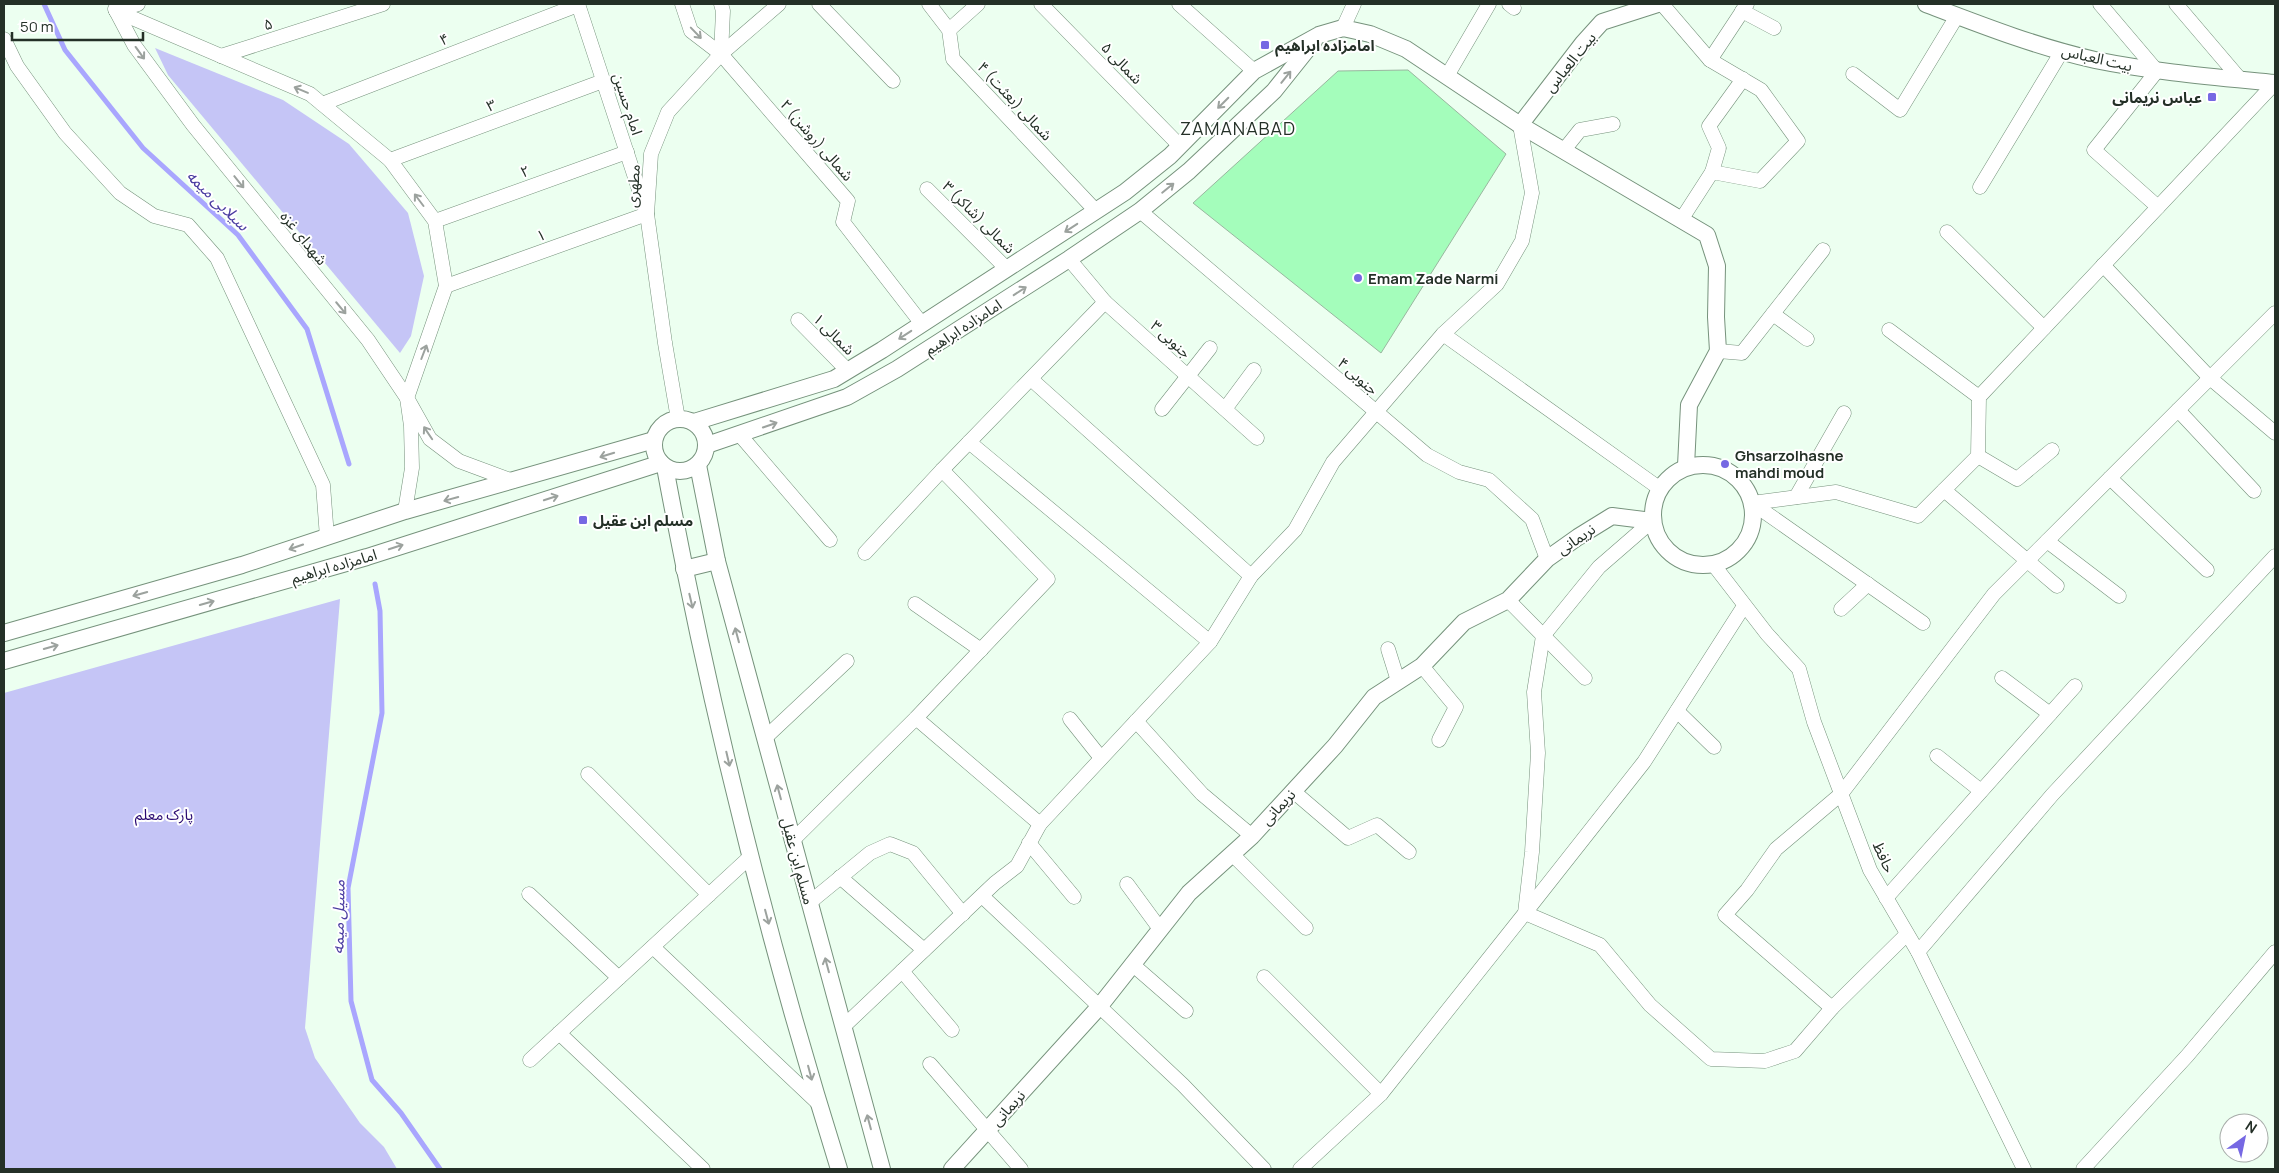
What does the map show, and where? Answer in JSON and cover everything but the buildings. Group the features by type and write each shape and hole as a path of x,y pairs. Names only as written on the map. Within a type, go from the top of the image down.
{"street":[{"path":"114,7 138,4"},
{"name":"۵","path":"221,56 383,4"},
{"name":"امام حسین","path":"578,4 647,214"},
{"name":"۴","path":"322,104 578,4"},
{"path":"682,4 691,31 721,54"},
{"path":"721,4 723,11 721,54"},
{"name":"مطهری","path":"686,420 665,342 647,214 651,154 668,112 721,54 780,4"},
{"path":"819,4 893,81"},
{"path":"928,4 949,30 978,4"},
{"name":"۵ شمالی","path":"1041,4 1180,146"},
{"path":"1179,4 1254,71"},
{"path":"1343,28 1354,4"},
{"path":"1447,76 1488,4"},
{"path":"1660,4 1710,60 1761,90 1798,141 1760,180 1712,172"},
{"name":"بیت العباس","path":"1520,125 1583,43 1602,22 1660,4"},
{"name":"بیت العباس","path":"1926,4 2010,36 2094,59 2157,71 2275,83"},
{"path":"2100,4 2157,71 2094,150 2158,207"},
{"path":"2176,4 2240,79"},
{"path":"114,7 310,94 390,160 435,221 446,286 407,398 430,439 459,462 514,481"},
{"name":"شهدای غزه","path":"114,7 134,45 193,125 368,340 407,398 411,426 412,468 405,512"},
{"path":"1710,60 1744,8 1774,28"},
{"path":"1853,74 1900,110 1957,16"},
{"name":"امامزاده ابراهیم","path":"686,420 779,398 834,379 848,371 1126,192 1180,146 1254,71 1319,35 1343,28 1370,34 1406,49 1520,125 1707,235 1718,266 1716,317 1718,351"},
{"name":"۴ شمالی (بعثت)","path":"949,30 953,59 1096,211"},
{"name":"امامزاده ابراهیم","path":"707,445 847,397 897,368 1069,259 1140,211 1189,171 1274,91 1319,35"},
{"path":"4,39 17,66 65,133 120,193 154,216 188,225 217,258 323,485 327,537"},
{"path":"1980,187 2062,50"},
{"name":"۲ شمالی (روشن)","path":"721,54 848,201 843,222 922,324"},
{"name":"۳","path":"390,160 603,80"},
{"path":"1681,220 1712,172 1720,148 1709,126 1743,80"},
{"path":"1752,503 1836,492 1918,516 1978,456 1979,397 2275,83"},
{"path":"1564,150 1580,130 1613,124"},
{"path":"843,1027 982,896 1017,866 1040,824 1210,642 1251,576 1295,530 1333,462 1443,334 1497,284 1522,241 1532,193 1520,125"},
{"name":"۲","path":"435,221 627,152"},
{"name":"۳ شمالی (شاکر)","path":"927,189 1007,269"},
{"name":"۴ جنوبی","path":"1140,211 1427,455 1459,472 1490,480 1532,520 1547,559"},
{"name":"۱","path":"446,286 647,214"},
{"path":"1947,232 2044,328"},
{"path":"1686,466 1689,405 1718,351 1742,353 1823,250"},
{"name":"۳ جنوبی","path":"1069,259 1105,302 1257,438"},
{"path":"2103,265 2210,378 2275,433"},
{"path":"865,553 942,470 1105,302"},
{"path":"1832,1008 1725,915 1747,890 1776,849 1841,794 1994,594 2275,313"},
{"path":"1773,314 1807,339"},
{"name":"۱ شمالی","path":"798,320 848,371"},
{"path":"1889,330 1979,397"},
{"path":"1443,334 1659,488"},
{"path":"1162,409 1210,348"},
{"path":"1224,409 1254,370"},
{"path":"1031,379 1251,576"},
{"path":"2178,410 2254,491"},
{"path":"1796,497 1844,413"},
{"path":"663,465 676,471 688,471 698,465 704,456 707,445 704,432 686,420 667,422 658,430 654,440 655,452 663,465 684,569 751,856 819,1104 839,1169"},
{"path":"740,435 830,540"},
{"name":"امامزاده ابراهیم","path":"4,633 242,566 405,512 654,440"},
{"path":"969,442 1210,642"},
{"path":"1978,456 2017,479 2052,450"},
{"path":"1703,464 1720,467 1735,476 1746,489 1752,503 1753,520 1749,535 1741,549 1728,559 1713,564 1697,565 1681,561 1668,552 1658,538 1652,521 1653,504 1659,488 1671,475 1686,466 1703,464"},
{"name":"امامزاده ابراهیم","path":"4,661 367,557 663,465"},
{"name":"مسلم ابن عقیل","path":"698,465 717,561 882,1169"},
{"path":"792,840 916,718 1048,579 942,470"},
{"path":"2110,478 2207,570"},
{"path":"1944,490 2057,586"},
{"path":"1752,503 1923,623"},
{"name":"نریمانی","path":"952,1169 1099,1007 1189,893 1252,836 1335,746 1374,697 1422,666 1464,622 1508,600 1547,559 1578,537 1612,516 1652,521"},
{"path":"1525,913 1532,852 1538,753 1534,692 1543,636 1599,567 1652,521"},
{"path":"2048,541 2120,596"},
{"path":"1918,952 2052,795 2275,556"},
{"path":"684,569 717,561"},
{"name":"حافظ","path":"1713,564 1744,606 1799,669 1814,722 1870,870 1918,952 2024,1169"},
{"path":"1841,609 1868,584"},
{"path":"1508,600 1585,678"},
{"path":"915,604 981,650"},
{"path":"1300,1169 1381,1094 1525,913 1644,762 1744,606"},
{"path":"1388,649 1398,681"},
{"path":"765,738 847,661"},
{"path":"1422,666 1456,707 1439,740"},
{"path":"2002,678 2050,714"},
{"path":"1886,898 2075,686"},
{"path":"1677,711 1714,747"},
{"path":"916,718 1040,824"},
{"path":"1070,719 1101,758"},
{"path":"1136,721 1202,794 1252,836"},
{"path":"1937,756 1982,791"},
{"path":"588,774 709,895"},
{"path":"1293,791 1348,838 1377,826 1409,852"},
{"path":"1029,843 1074,897"},
{"path":"810,903 870,853 890,844 914,853 963,914"},
{"path":"1232,854 1306,928"},
{"path":"530,1060 751,856"},
{"path":"840,877 924,950"},
{"path":"1127,884 1160,929"},
{"path":"529,894 618,978"},
{"path":"982,896 1183,1086 1264,1169"},
{"path":"1525,913 1600,946 1650,1005 1711,1059 1765,1061 1795,1051 1832,1008 1907,934"},
{"path":"653,947 819,1104"},
{"path":"2084,1169 2187,1056 2275,952"},
{"path":"1132,964 1186,1011"},
{"path":"902,971 952,1030"},
{"path":"1264,977 1381,1094"},
{"path":"558,1033 703,1169"},
{"path":"930,1064 1021,1169"}],"green space":[{"path":"155,48 283,100 349,144 408,213 424,276 411,336 400,353 168,75"},
{"name":"پارک معلم","path":"340,599 305,1028 315,1058 360,1123 384,1147 397,1169 4,1169 4,693"}],"waterway":[{"name":"سیلابی میمه","path":"44,4 65,50 143,148 238,235 307,329 349,464"},
{"name":"مسیل میمه","path":"375,584 380,611 382,713 348,888 351,1001 372,1080 401,1113 440,1169"}],"place":[{"name":"امامزاده ابراهیم","path":"1265,45"},
{"name":"عباس نریمانی","path":"2212,97"},
{"name":"Emam Zade Narmi","path":"1358,278"},
{"name":"Ghsarzolhasne mahdi moud","path":"1725,464"},
{"name":"مسلم ابن عقیل","path":"583,520"}],"district":[{"name":"ZAMANABAD","path":"1238,128"}]}
